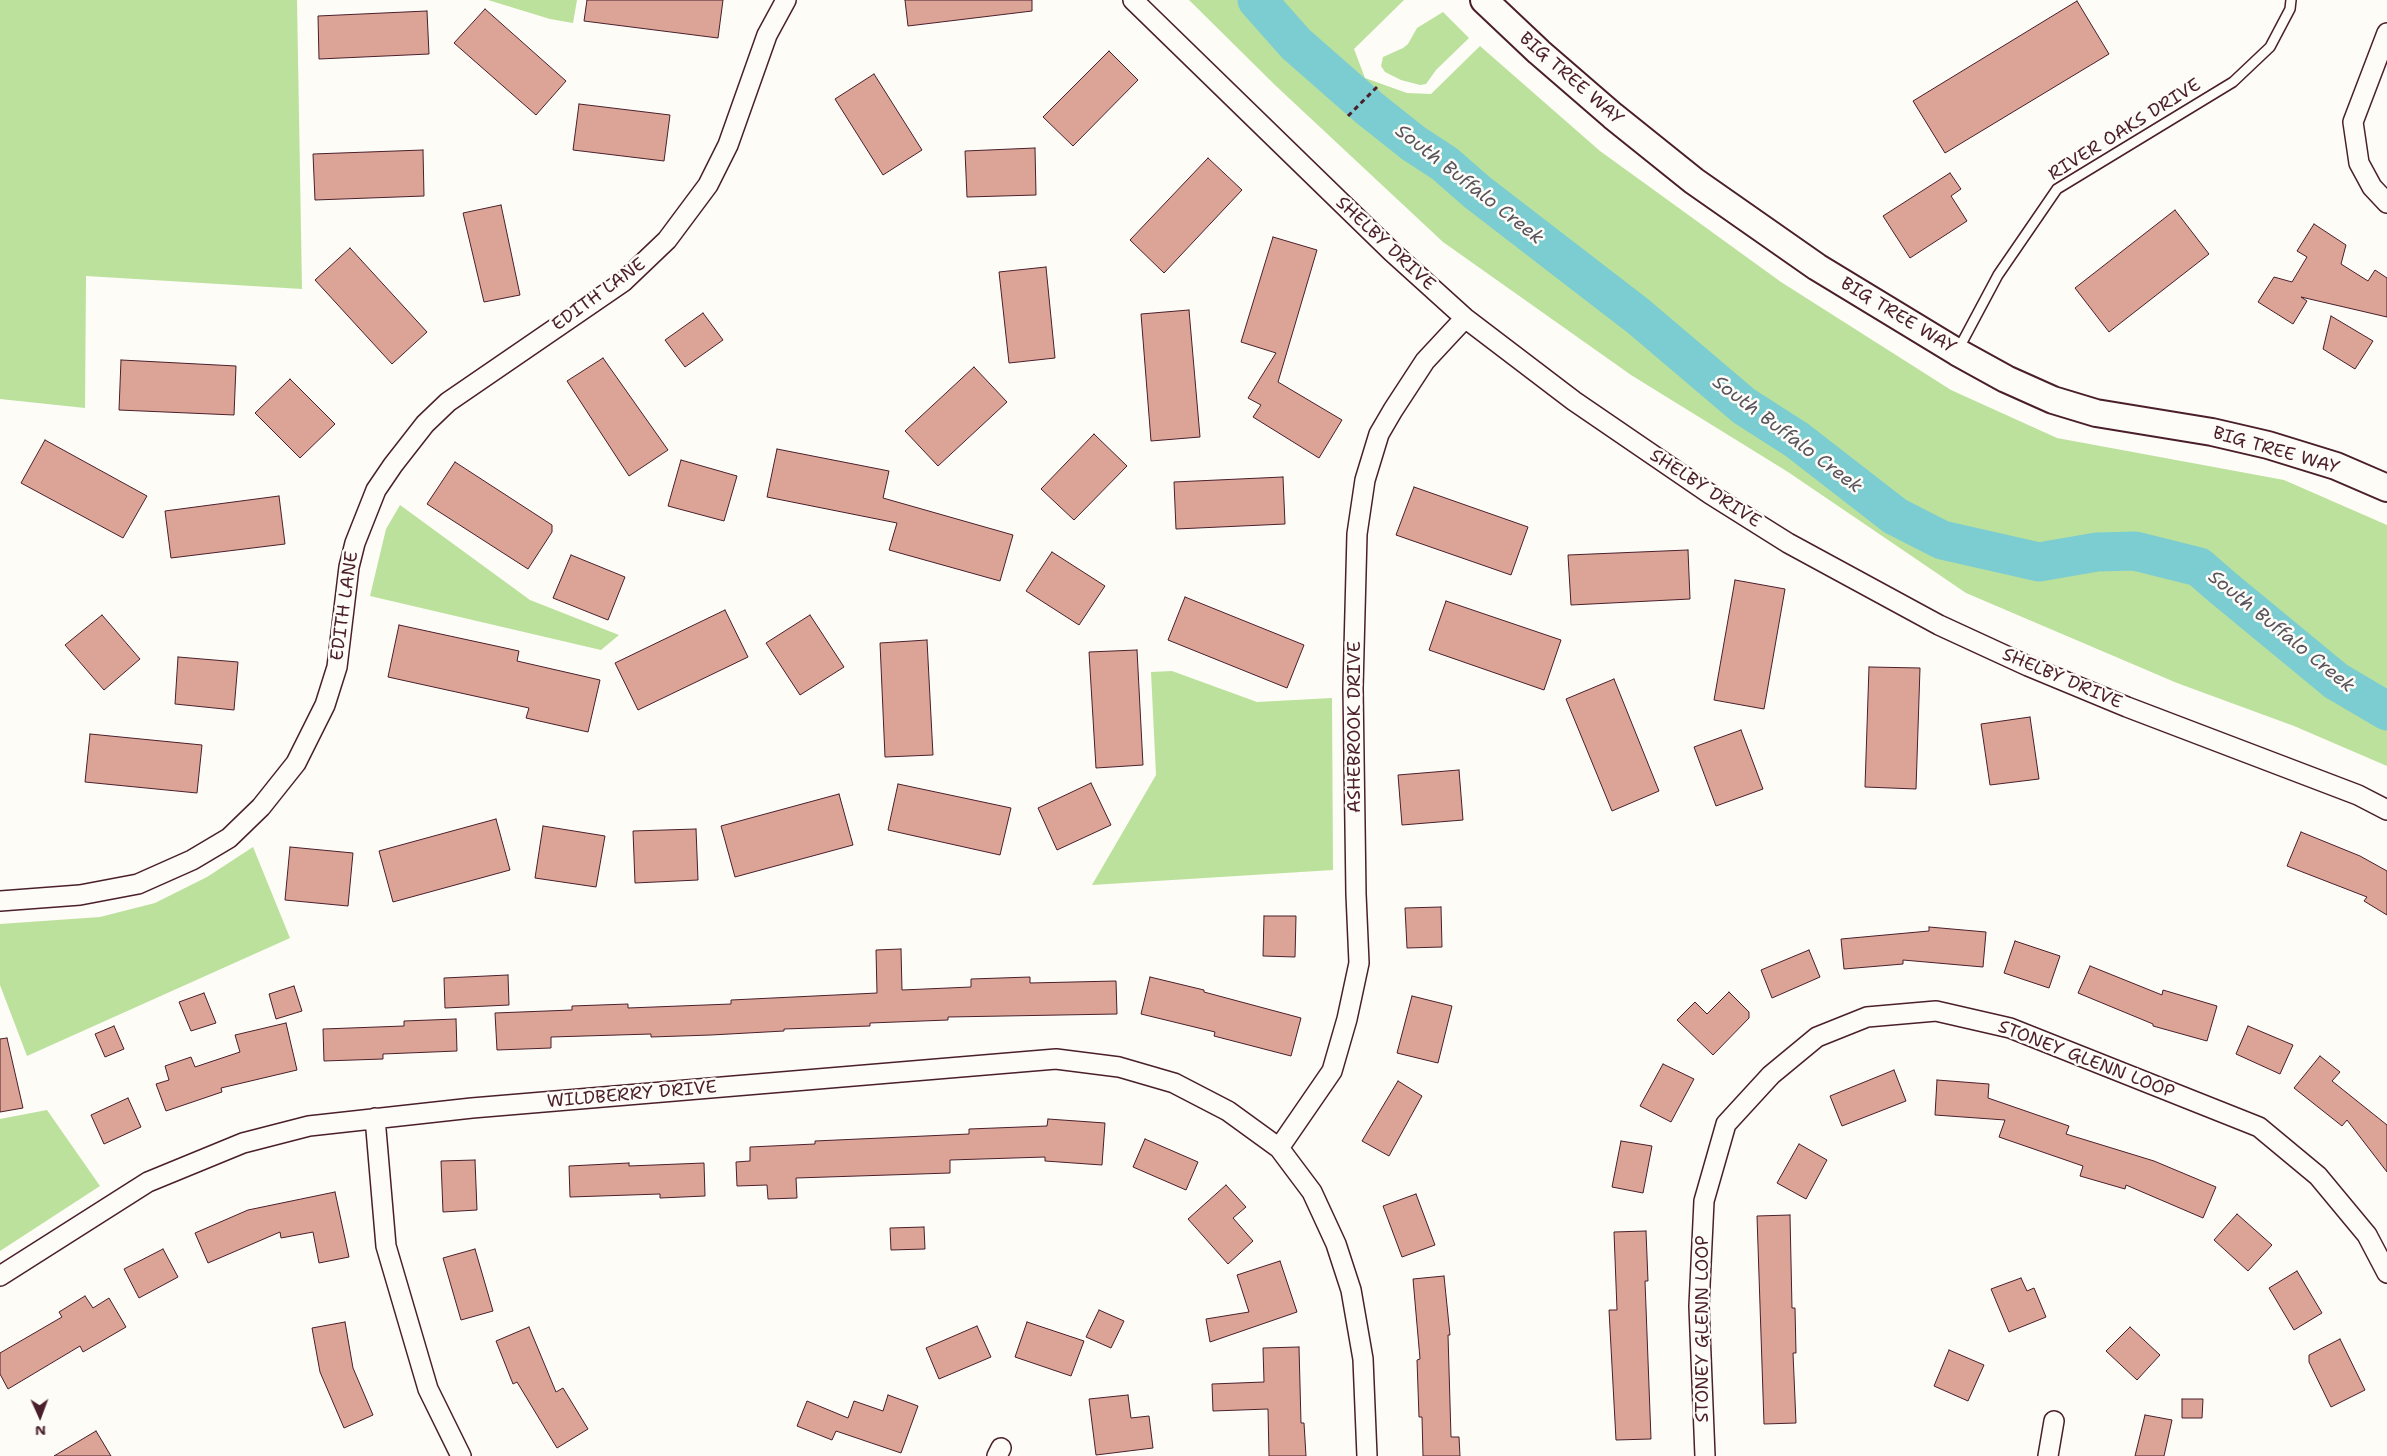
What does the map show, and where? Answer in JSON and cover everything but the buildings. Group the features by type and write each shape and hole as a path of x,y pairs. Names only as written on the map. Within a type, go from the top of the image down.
{"main road":[{"name":"BIG TREE WAY","path":"1484,0 1539,52 1613,116 1694,180 1817,267 1957,352 2053,400 2096,413 2212,432 2268,445 2336,466 2387,488"}],"street":[{"name":"EDITH LANE","path":"0,901 80,895 138,884 192,860 229,838 261,807 296,763 325,705 337,667 349,567 355,543 376,490 392,465 425,424 448,402 623,282 667,240 687,216 708,185 728,145 767,35 786,0"},
{"name":"SHELBY DRIVE","path":"1133,0 1392,252 1465,318 1574,401 1710,494 1788,543 1939,625 2028,666 2127,707 2358,795 2387,810"},
{"path":"2387,33 2354,122 2359,163 2372,187 2387,203"},
{"name":"ASHEBROOK DRIVE","path":"1279,1148 1332,1071 1347,1019 1359,963 1353,688 1357,534 1365,480 1379,434 1393,410 1425,361 1465,318"},
{"name":"STONEY GLENN LOOP","path":"1705,1456 1699,1306 1704,1201 1726,1124 1771,1075 1816,1037 1867,1017 1936,1011 2010,1028 2259,1127 2318,1176 2367,1235 2387,1273"},
{"name":"WILDBERRY DRIVE","path":"0,1276 148,1182 243,1144 309,1126 375,1118 1056,1059 1119,1067 1174,1083 1228,1111 1279,1148 1312,1192 1336,1244 1351,1290 1363,1359 1366,1456"},
{"path":"375,1118 386,1246 428,1389 461,1456"},
{"path":"2048,1456 2054,1420"}],"lane":[{"name":"RIVER OAKS DRIVE","path":"1957,352 1998,275 2057,189 2233,82 2270,47 2290,9 2291,0"}],"path":[{"path":"1348,116 1377,87"}],"green space":[{"path":"0,0 297,0 302,289 86,276 85,408 0,399"},
{"path":"488,0 577,0 573,23 550,19"},
{"path":"1189,0 1404,0 1354,49 1365,78 1407,93 1431,94 1480,46 1600,151 1781,282 1951,390 2057,438 2284,480 2387,525 2387,766 2294,726 2177,683 1966,593 1788,472 1631,375 1443,242 1276,86"},
{"path":"1443,12 1469,38 1436,70 1426,84 1420,85 1401,80 1385,72 1381,66 1383,57 1403,48 1408,44 1417,28"},
{"path":"400,505 530,600 619,635 601,650 370,596 386,529"},
{"path":"1172,671 1257,702 1332,698 1333,870 1092,885 1156,775 1151,672"},
{"path":"253,847 290,938 27,1056 0,985 0,924 100,917 155,903 207,877"},
{"path":"47,1110 100,1186 0,1251 0,1119"}],"waterway":[{"name":"South Buffalo Creek","path":"1257,0 1296,44 1369,108 1413,143 1445,164 1477,192 1638,316 1744,406 1797,440 1895,516 1942,540 2039,562 2097,552 2135,551 2199,567 2336,681 2387,711"}]}
